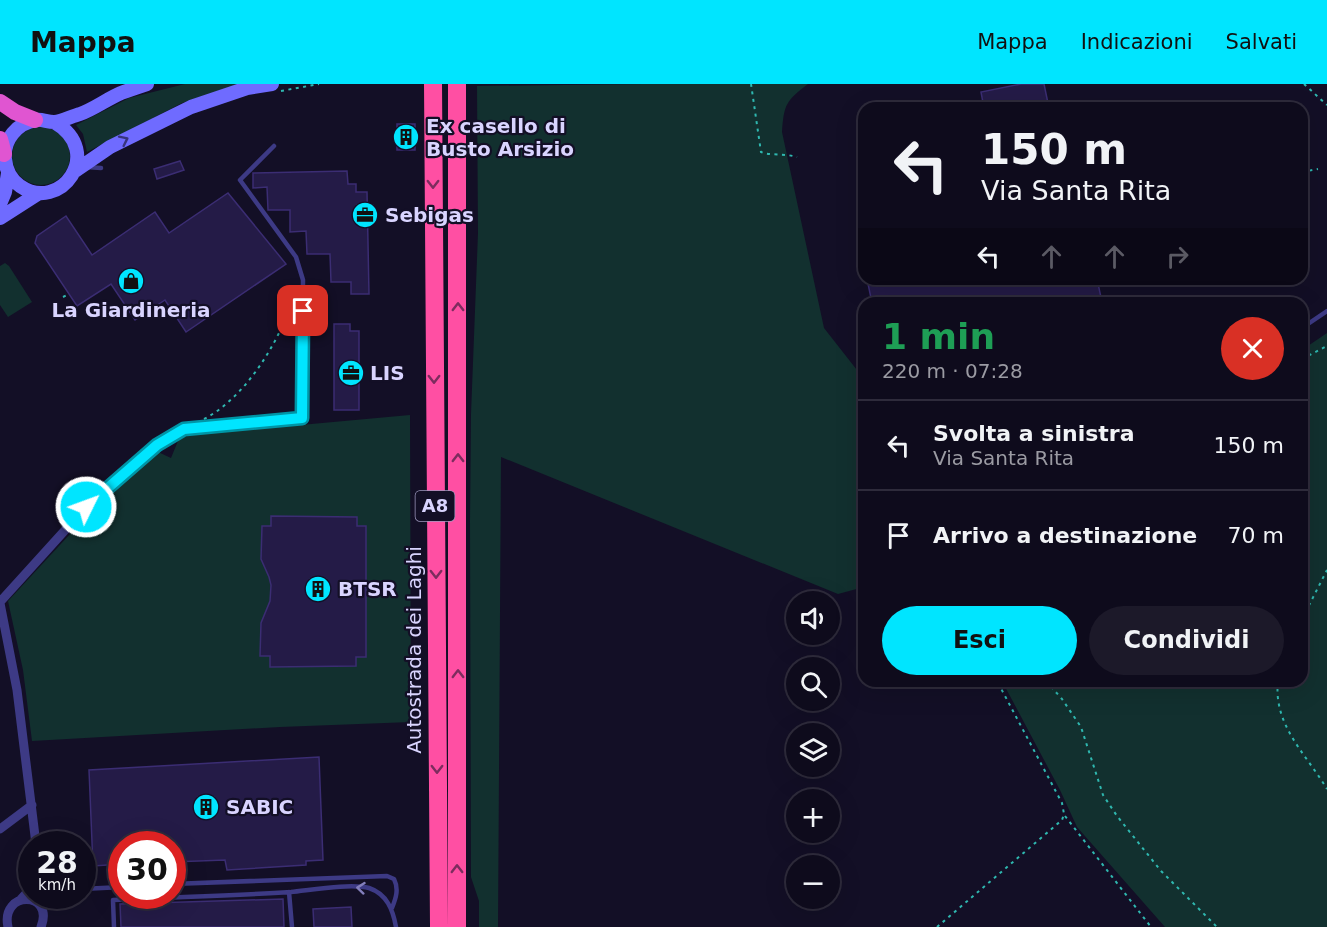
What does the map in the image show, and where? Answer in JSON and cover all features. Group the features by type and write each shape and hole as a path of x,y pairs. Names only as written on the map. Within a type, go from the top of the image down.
{"highway":[{"name":"Autostrada dei Laghi","path":"433,84 439,927"},
{"name":"A8","path":"457,84 458,927"},
{"path":"0,102 15,112 35,120"}],"main road":[{"path":"0,204 5,192 8,173 2,147 14,131 35,120 54,122 83,113 121,93 147,84"},
{"path":"8,173 21,187 39,193 50,192 60,188 78,169 110,147 190,107 247,88 272,88"},
{"path":"54,122 72,136 77,147 78,169"},
{"path":"0,218 39,193"}],"street":[{"path":"35,831 17,690 0,602 86,507 157,445"},
{"path":"0,829 32,805"},
{"path":"5,920 10,906 18,901"},
{"path":"41,909 43,924"}],"lane":[{"path":"157,445 184,429 302,418 303,280 296,257 240,180 274,146"},
{"path":"78,169 101,168"},
{"path":"1308,324 1327,311"},
{"path":"186,883 387,876 394,879 397,884 392,908"},
{"path":"114,927 113,900 363,887 382,895 392,908 396,927"},
{"path":"289,892 292,927"}],"path":[{"path":"272,88 319,84"},
{"path":"751,84 761,152 797,157"},
{"path":"1304,84 1327,105"},
{"path":"1308,171 1318,169"},
{"path":"184,429 208,418 230,401 251,377 280,331 303,280"},
{"path":"63,297 69,294"},
{"path":"1308,356 1327,346"},
{"path":"1308,607 1327,570"},
{"path":"1000,687 1062,803 1064,814 1151,927"},
{"path":"1051,687 1073,713 1081,727 1103,795 1117,816 1161,871 1217,927"},
{"path":"1278,687 1278,703 1285,726 1327,789"},
{"path":"937,927 1062,820 1064,814"}],"green space":[{"path":"185,84 239,84 182,103 87,152 83,134 76,125 129,98"},
{"path":"808,84 791,99 785,109 782,132 824,328 858,371 858,589 840,593 840,591 831,591 501,457 498,927 479,927 479,901 471,877 471,414 478,233 477,86"},
{"path":"41,127 52,129 65,140 70,156 68,167 57,180 41,185 30,183 17,172 12,156 14,145 25,132"},
{"path":"5,263 32,302 8,317 0,305 0,266"},
{"path":"1327,333 1327,927 1165,927 1077,827 1005,687 1308,687 1308,346"},
{"path":"410,415 411,722 32,741 23,670 8,601 109,492 158,452 171,458 180,436"}],"building":[{"path":"1021,84 1044,84 1048,102 983,102 981,92"},
{"name":"Ex casello di Busto Arsizio","path":"397,124 415,124 415,150 397,150"},
{"path":"180,161 184,170 157,179 154,169"},
{"path":"347,171 348,184 356,184 356,192 367,192 369,294 351,294 351,282 331,282 330,254 307,254 306,231 290,232 290,210 268,210 267,187 253,188 253,173"},
{"path":"228,193 286,264 186,332 165,300 135,320 111,284 77,306 35,243 37,236 66,216 92,255 155,212 169,233"},
{"path":"868,285 1098,285 1101,297 871,297"},
{"path":"334,324 350,324 350,331 359,331 359,410 334,410"},
{"name":"BTSR","path":"271,516 357,517 357,526 366,526 366,657 356,657 356,666 270,667 270,656 260,656 261,623 270,601 271,585 261,559 262,526 271,526"},
{"name":"SABIC","path":"319,757 323,860 306,861 306,865 227,870 225,860 186,861 186,831 108,831 108,865 96,866 96,831 92,831 89,770"},
{"path":"283,899 284,927 121,927 120,909 186,909 186,902"},
{"path":"351,907 352,927 314,927 313,909"}],"place":[{"name":"Ex casello di Busto Arsizio","path":"406,137"},
{"name":"Sebigas","path":"365,215"},
{"name":"La Giardineria","path":"131,281"},
{"name":"LIS","path":"351,373"},
{"name":"BTSR","path":"318,589"},
{"name":"SABIC","path":"206,807"}],"route":[{"path":"86,507 157,445 184,429 302,418 303,311"}]}
